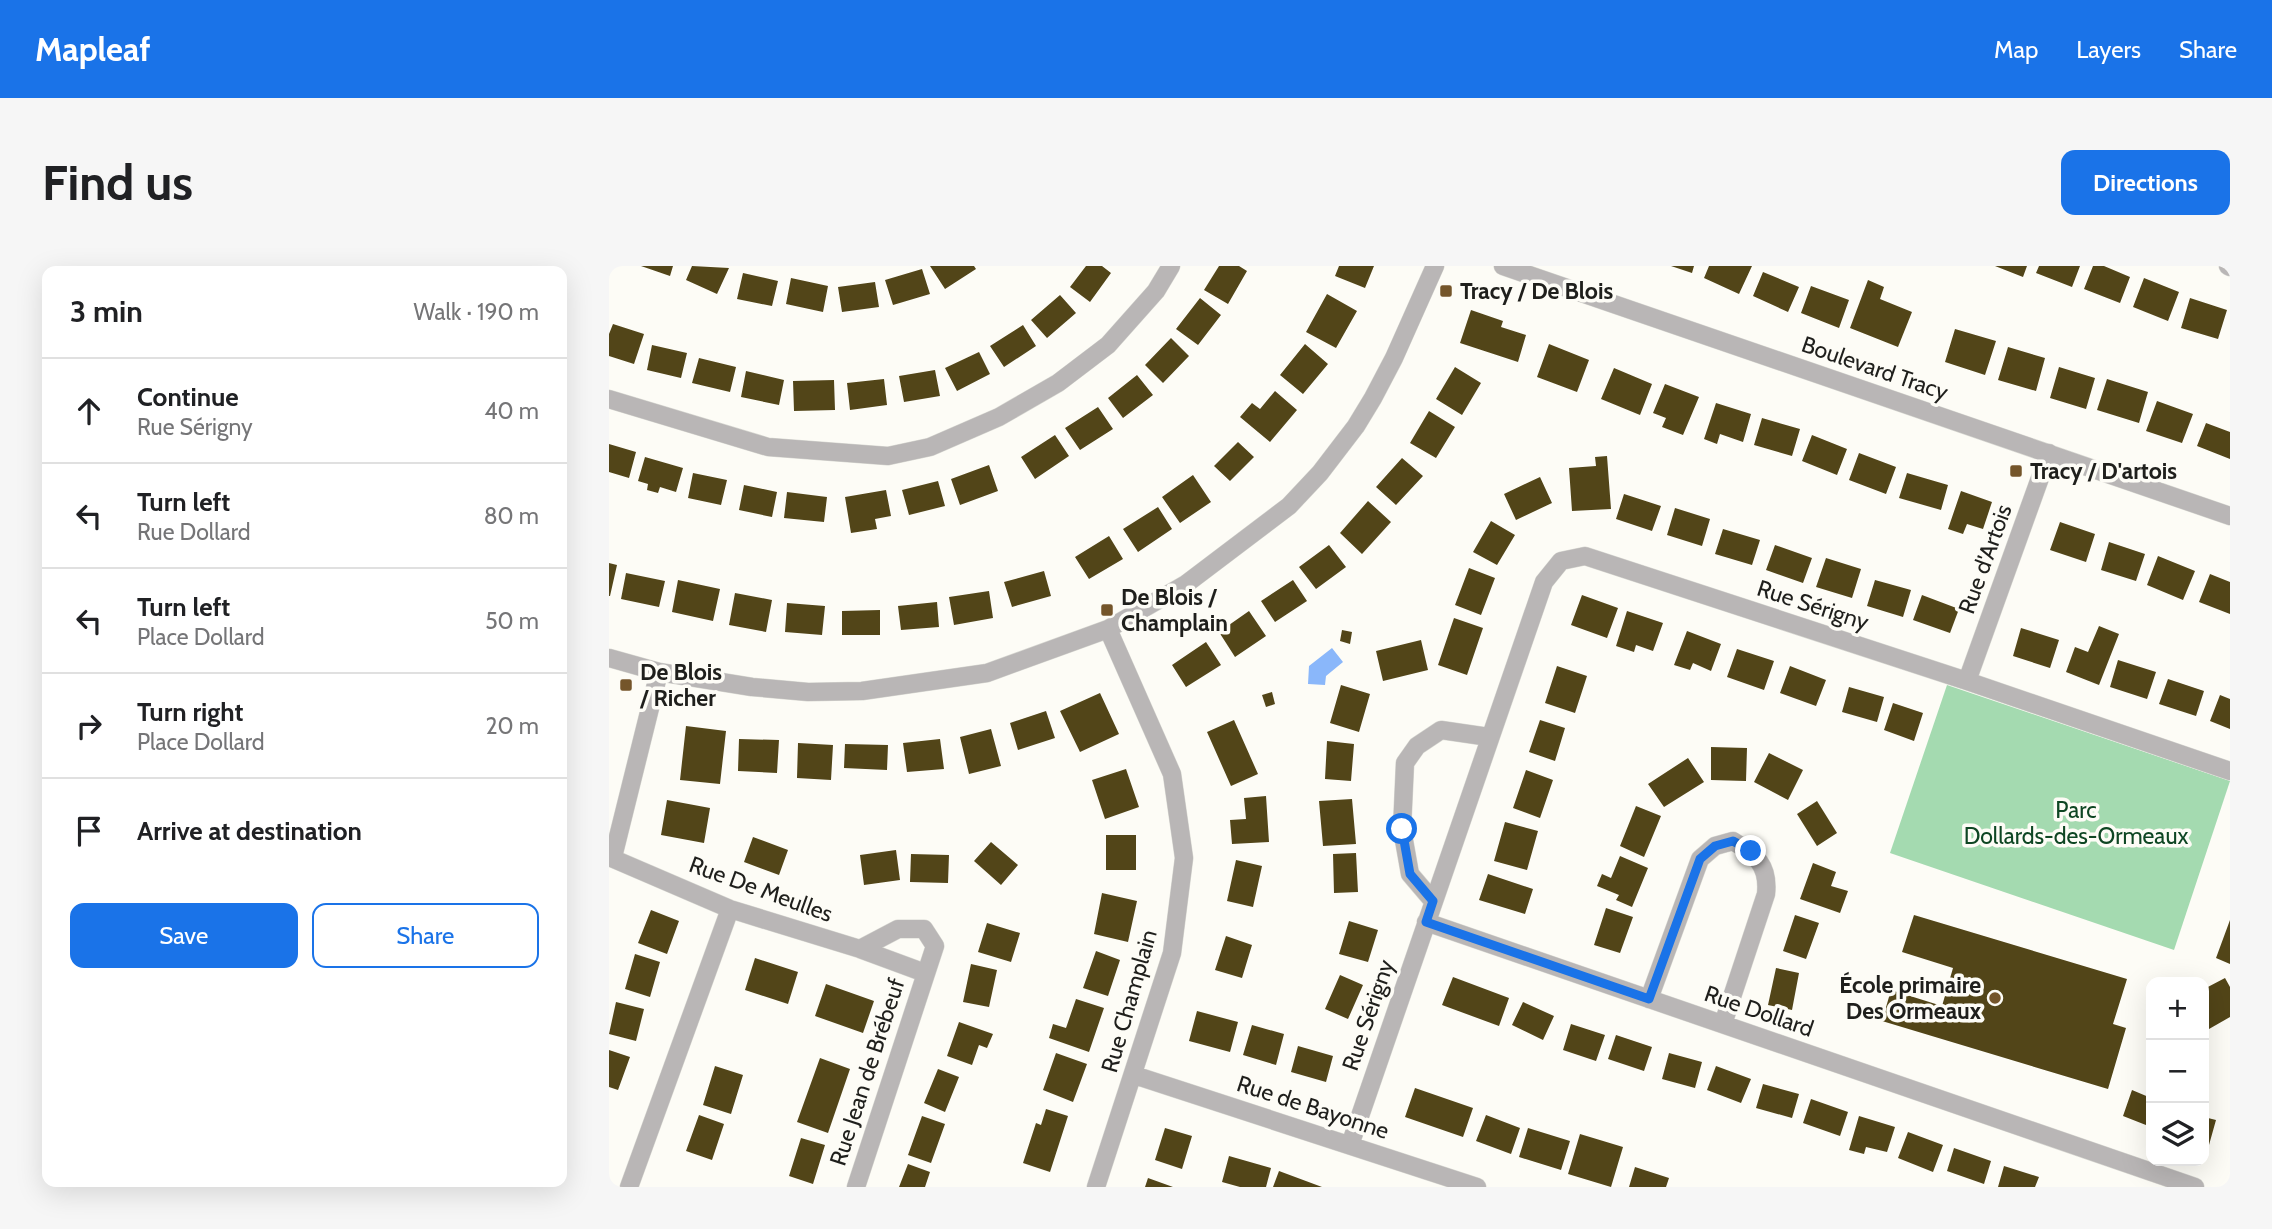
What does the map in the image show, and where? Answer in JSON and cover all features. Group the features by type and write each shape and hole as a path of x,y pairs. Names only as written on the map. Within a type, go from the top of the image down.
{"street":[{"path":"609,399 768,447 888,456 930,447 999,417 1058,383 1108,345 1156,291 1171,266"},
{"path":"609,658 659,672 752,687 808,692 862,691 987,673 1108,629 1187,584 1289,506 1313,481 1356,426 1373,398 1435,266"},
{"name":"Boulevard Tracy","path":"1503,266 2230,516"},
{"name":"Rue d'Artois","path":"1967,681 2049,453"},
{"name":"Rue Sérigny","path":"1350,1145 1544,582 1561,561 1585,556 1967,681 2230,771"},
{"name":"Rue Champlain","path":"1096,1187 1172,953 1184,858 1172,774 1108,629"},
{"path":"611,857 659,672"},
{"path":"1433,901 1410,874 1402,829 1405,763 1417,746 1441,730 1489,737"},
{"path":"1649,999 1700,859 1715,846 1733,841 1751,851 1759,860 1768,880 1766,894 1723,1024"},
{"name":"Rue De Meulles","path":"611,857 730,909 860,949 925,973"},
{"path":"629,1187 730,909"},
{"name":"Rue Dollard","path":"1426,922 2195,1187"},
{"path":"860,949 898,929 925,929 935,946 925,973"},
{"name":"Rue Jean de Brébeuf","path":"856,1187 925,973"},
{"name":"Rue de Bayonne","path":"1134,1075 1477,1187"}],"green space":[{"name":"Parc Dollards-des-Ormeaux","path":"1947,685 2230,781 2174,950 1890,853"}],"water":[{"path":"1332,648 1343,662 1326,676 1325,685 1308,684 1309,666"}],"building":[{"path":"641,266 673,266 670,276"},
{"path":"692,266 729,268 717,294 686,280"},
{"path":"930,266 974,266 976,269 945,289"},
{"path":"1086,266 1102,266 1111,273 1090,302 1070,287"},
{"path":"1219,266 1239,266 1247,271 1228,304 1204,290"},
{"path":"1339,266 1374,266 1365,288 1335,276"},
{"path":"1671,266 1694,266 1692,273"},
{"path":"1709,266 1752,266 1739,294 1704,278"},
{"path":"1995,266 2027,266 2023,277"},
{"path":"2039,266 2080,266 2072,287 2036,273"},
{"path":"2093,266 2104,266 2130,277 2120,303 2084,289"},
{"path":"922,269 930,294 893,305 885,280"},
{"path":"1763,272 1799,287 1788,312 1753,296"},
{"path":"743,273 778,281 772,306 737,299"},
{"path":"791,278 828,286 823,312 786,304"},
{"path":"2144,278 2179,292 2168,321 2133,307"},
{"path":"1868,280 1884,287 1880,299 1912,312 1898,347 1850,328"},
{"path":"875,282 879,307 842,312 838,287"},
{"path":"1811,286 1849,300 1839,328 1801,313"},
{"path":"1327,294 1357,311 1336,348 1306,332"},
{"path":"1060,295 1076,313 1047,338 1031,320"},
{"path":"1200,298 1221,315 1198,345 1176,329"},
{"path":"2190,298 2227,310 2218,339 2181,328"},
{"path":"1471,310 1503,321 1501,327 1526,335 1518,362 1460,343"},
{"path":"613,324 644,334 634,364 609,356 609,334"},
{"path":"1023,325 1036,346 1004,367 990,346"},
{"path":"1955,329 1996,341 1985,375 1945,362"},
{"path":"1171,338 1189,356 1163,383 1145,365"},
{"path":"1305,344 1328,364 1303,394 1280,375"},
{"path":"1549,344 1589,360 1577,392 1537,377"},
{"path":"652,345 687,353 681,378 647,370"},
{"path":"2008,347 2045,358 2036,391 1998,380"},
{"path":"979,352 990,374 957,391 945,368"},
{"path":"699,358 736,367 730,392 692,383"},
{"path":"1455,367 1481,383 1462,415 1436,399"},
{"path":"2059,367 2095,378 2086,409 2050,398"},
{"path":"1614,368 1652,384 1640,415 1601,399"},
{"path":"935,370 940,396 904,402 899,376"},
{"path":"746,371 784,380 779,405 741,397"},
{"path":"1137,375 1153,395 1123,418 1108,398"},
{"path":"884,379 887,405 850,410 847,383"},
{"path":"2107,379 2148,392 2139,423 2097,410"},
{"path":"834,380 835,410 794,411 793,381"},
{"path":"1665,384 1699,397 1683,435 1662,427 1666,418 1653,413"},
{"path":"1275,391 1297,410 1270,442 1240,417 1252,403 1260,409"},
{"path":"2157,401 2193,414 2182,443 2146,431"},
{"path":"1716,403 1751,414 1743,442 1720,434 1717,444 1704,439"},
{"path":"1098,407 1113,429 1080,450 1065,428"},
{"path":"1429,411 1455,427 1436,458 1410,443"},
{"path":"1762,418 1800,429 1792,456 1754,445"},
{"path":"2206,423 2230,432 2230,459 2197,446"},
{"path":"1055,435 1069,456 1035,479 1021,457"},
{"path":"1812,435 1847,449 1837,475 1802,461"},
{"path":"1238,442 1254,457 1230,481 1214,466"},
{"path":"609,444 636,452 629,478 609,472"},
{"path":"1859,453 1896,467 1886,494 1849,480"},
{"path":"1607,456 1611,509 1572,511 1569,468 1596,466 1595,457"},
{"path":"645,457 683,468 676,492 660,487 658,493 647,490 648,484 638,481"},
{"path":"1402,458 1423,476 1396,505 1376,487"},
{"path":"989,465 998,491 960,505 951,479"},
{"path":"693,473 727,480 721,505 688,498"},
{"path":"1907,473 1948,485 1941,510 1899,498"},
{"path":"1193,475 1211,502 1180,523 1162,497"},
{"path":"1540,477 1552,503 1516,520 1504,494"},
{"path":"938,481 945,506 909,515 902,490"},
{"path":"744,485 777,492 772,517 739,510"},
{"path":"886,490 891,516 875,519 877,529 851,533 845,497"},
{"path":"1961,491 1992,502 1983,529 1967,524 1963,534 1948,529"},
{"path":"787,492 827,497 824,522 784,518"},
{"path":"1624,494 1661,506 1652,531 1616,519"},
{"path":"1368,501 1391,522 1362,554 1340,533"},
{"path":"1158,507 1172,529 1138,552 1123,529"},
{"path":"1675,508 1710,519 1702,546 1667,535"},
{"path":"1491,521 1515,535 1497,565 1473,552"},
{"path":"2060,522 2095,534 2086,562 2050,550"},
{"path":"1723,529 1760,540 1752,565 1715,554"},
{"path":"1109,536 1123,559 1089,579 1075,557"},
{"path":"2109,542 2145,554 2136,581 2101,570"},
{"path":"1329,545 1346,567 1316,589 1299,567"},
{"path":"1775,545 1812,558 1803,583 1766,570"},
{"path":"2158,556 2195,571 2183,600 2147,585"},
{"path":"1826,558 1861,569 1852,598 1816,587"},
{"path":"609,563 617,565 610,596 609,596"},
{"path":"1469,568 1495,578 1481,615 1455,605"},
{"path":"1044,571 1051,596 1012,607 1004,582"},
{"path":"626,573 665,581 659,607 621,599"},
{"path":"2210,574 2230,582 2230,614 2199,602"},
{"path":"678,580 720,589 713,621 672,612"},
{"path":"1293,580 1307,601 1275,622 1261,601"},
{"path":"1875,580 1911,590 1903,617 1867,606"},
{"path":"989,591 993,618 954,625 949,597"},
{"path":"735,593 772,600 766,632 729,625"},
{"path":"1582,595 1618,608 1607,638 1571,625"},
{"path":"1922,595 1959,609 1950,633 1913,620"},
{"path":"937,602 939,627 901,630 898,606"},
{"path":"787,603 825,606 822,635 785,632"},
{"path":"880,610 880,635 842,635 842,611"},
{"path":"1249,611 1266,636 1235,657 1219,632"},
{"path":"1627,611 1663,623 1653,651 1636,645 1634,652 1616,646"},
{"path":"1454,618 1483,628 1467,675 1438,665"},
{"path":"2099,626 2119,634 2099,685 2066,672 2075,647 2088,652"},
{"path":"2021,628 2059,640 2050,668 2013,656"},
{"path":"1342,630 1352,632 1350,644 1340,641"},
{"path":"1687,631 1721,644 1711,671 1693,663 1690,670 1674,665"},
{"path":"1421,640 1428,670 1383,681 1376,651"},
{"path":"1206,642 1221,665 1186,687 1172,665"},
{"path":"1737,649 1774,661 1764,690 1727,677"},
{"path":"2118,660 2156,672 2147,699 2110,687"},
{"path":"1557,666 1587,676 1575,713 1545,703"},
{"path":"1790,666 1826,680 1816,706 1780,693"},
{"path":"2168,679 2204,691 2196,716 2159,704"},
{"path":"1341,685 1370,694 1359,732 1330,723"},
{"path":"1849,687 1884,697 1877,722 1842,712"},
{"path":"1272,692 1275,704 1266,707 1262,695"},
{"path":"1100,693 1119,734 1080,752 1060,711"},
{"path":"2220,695 2230,699 2230,729 2210,721"},
{"path":"1893,703 1923,713 1914,741 1884,730"},
{"path":"1046,711 1055,738 1018,750 1010,723"},
{"path":"1234,720 1258,774 1231,786 1207,732"},
{"path":"1540,720 1565,728 1555,761 1529,752"},
{"path":"686,726 726,731 720,784 680,780"},
{"path":"991,729 1001,766 969,774 960,737"},
{"path":"739,739 779,740 777,773 738,771"},
{"path":"940,739 944,769 907,772 903,743"},
{"path":"1327,741 1354,744 1351,781 1325,779"},
{"path":"798,743 833,745 831,780 797,778"},
{"path":"845,744 888,745 887,770 844,768"},
{"path":"1711,747 1747,748 1746,781 1711,780"},
{"path":"1769,753 1803,770 1788,800 1754,782"},
{"path":"1688,758 1704,782 1664,807 1648,784"},
{"path":"1126,769 1139,807 1105,819 1092,780"},
{"path":"1526,770 1553,780 1540,818 1513,808"},
{"path":"1266,796 1269,842 1232,844 1230,820 1246,819 1244,798"},
{"path":"1352,799 1356,844 1323,846 1319,801"},
{"path":"667,800 710,808 704,843 661,835"},
{"path":"1817,801 1837,833 1817,846 1797,814"},
{"path":"1636,806 1661,816 1644,857 1620,846"},
{"path":"1505,822 1538,831 1527,870 1494,861"},
{"path":"1106,835 1136,835 1136,870 1106,870"},
{"path":"753,837 788,850 779,875 744,862"},
{"path":"991,842 1018,865 1001,885 974,861"},
{"path":"896,850 900,880 864,885 860,855"},
{"path":"1356,853 1358,892 1334,893 1333,854"},
{"path":"911,854 949,855 948,883 910,882"},
{"path":"1620,856 1648,868 1632,907 1616,900 1619,895 1597,886 1602,874 1611,878"},
{"path":"1236,860 1262,866 1253,907 1227,901"},
{"path":"1813,863 1836,872 1831,886 1848,891 1840,913 1800,899"},
{"path":"1488,874 1533,889 1525,914 1479,900"},
{"path":"1102,893 1137,901 1128,942 1094,934"},
{"path":"1606,908 1633,917 1620,953 1594,945"},
{"path":"651,910 679,921 667,954 638,943"},
{"path":"1795,915 1819,923 1806,959 1783,951"},
{"path":"1914,915 2127,979 2113,1024 2126,1028 2108,1089 1882,1021 1891,990 1942,1006 1953,968 1902,952"},
{"path":"2230,920 2230,964 2216,958"},
{"path":"1349,921 1378,930 1368,962 1339,954"},
{"path":"987,923 1020,933 1011,962 978,952"},
{"path":"1226,936 1252,945 1242,978 1215,970"},
{"path":"1096,951 1120,960 1108,996 1083,988"},
{"path":"635,954 660,962 650,997 625,989"},
{"path":"755,958 798,972 788,1004 745,990"},
{"path":"971,964 997,970 989,1007 963,1002"},
{"path":"1776,968 1799,973 1792,1010 1768,1005"},
{"path":"1340,975 1363,985 1348,1019 1325,1009"},
{"path":"1453,977 1509,998 1499,1026 1442,1005"},
{"path":"2225,978 2230,987 2230,1017 2209,1029 2209,986"},
{"path":"826,984 874,1001 863,1033 815,1016"},
{"path":"1076,999 1104,1008 1089,1052 1049,1038 1053,1024 1066,1028"},
{"path":"616,1002 644,1009 636,1041 609,1034"},
{"path":"1523,1002 1554,1016 1543,1040 1512,1025"},
{"path":"1197,1011 1238,1022 1230,1052 1189,1041"},
{"path":"959,1022 993,1034 987,1048 979,1045 972,1065 947,1056"},
{"path":"1571,1024 1605,1035 1596,1061 1563,1050"},
{"path":"1252,1025 1284,1034 1276,1065 1243,1055"},
{"path":"1616,1035 1652,1047 1644,1071 1608,1059"},
{"path":"1298,1046 1333,1056 1326,1082 1291,1072"},
{"path":"609,1050 630,1057 618,1090 609,1087"},
{"path":"1056,1053 1087,1064 1073,1102 1043,1090"},
{"path":"1669,1053 1702,1062 1695,1088 1662,1079"},
{"path":"820,1058 850,1069 828,1133 797,1122"},
{"path":"715,1066 743,1075 731,1114 703,1105"},
{"path":"1716,1066 1751,1079 1741,1103 1707,1090"},
{"path":"938,1069 959,1077 945,1112 924,1103"},
{"path":"1763,1084 1799,1094 1792,1118 1756,1108"},
{"path":"1415,1088 1473,1108 1463,1137 1405,1117"},
{"path":"2132,1090 2146,1096 2146,1125 2123,1116"},
{"path":"1811,1099 1848,1112 1840,1136 1803,1123"},
{"path":"1046,1109 1068,1116 1050,1172 1023,1163 1036,1123 1041,1125"},
{"path":"699,1115 724,1124 712,1160 686,1151"},
{"path":"1486,1115 1520,1128 1511,1154 1476,1141"},
{"path":"922,1116 945,1124 931,1163 908,1155"},
{"path":"1859,1116 1895,1127 1887,1152 1866,1147 1864,1154 1849,1150"},
{"path":"2209,1118 2216,1120 2209,1145"},
{"path":"1165,1128 1192,1136 1182,1169 1155,1160"},
{"path":"1528,1128 1570,1141 1561,1170 1519,1157"},
{"path":"1908,1132 1943,1145 1933,1172 1898,1158"},
{"path":"1580,1134 1623,1147 1611,1187 1568,1174"},
{"path":"801,1138 825,1145 813,1184 789,1176"},
{"path":"1954,1148 1991,1161 1984,1184 1947,1171"},
{"path":"1229,1156 1271,1168 1266,1187 1240,1187 1222,1182"},
{"path":"908,1164 930,1172 925,1187 899,1187"},
{"path":"2004,1166 2039,1177 2035,1187 1998,1187"},
{"path":"1635,1167 1669,1178 1666,1187 1629,1187"},
{"path":"1279,1171 1322,1187 1273,1187"},
{"path":"1148,1178 1173,1187 1145,1187"}],"place":[{"name":"Tracy / De Blois","path":"1446,291"},
{"name":"Tracy / D'artois","path":"2016,471"},
{"name":"De Blois / Champlain","path":"1107,610"},
{"name":"De Blois / Richer","path":"626,685"},
{"name":"École primaire Des Ormeaux","path":"1995,998"}],"route":[{"path":"1402,829 1410,874 1433,901 1426,922 1649,999 1700,859 1715,846 1733,841 1751,851"}]}
